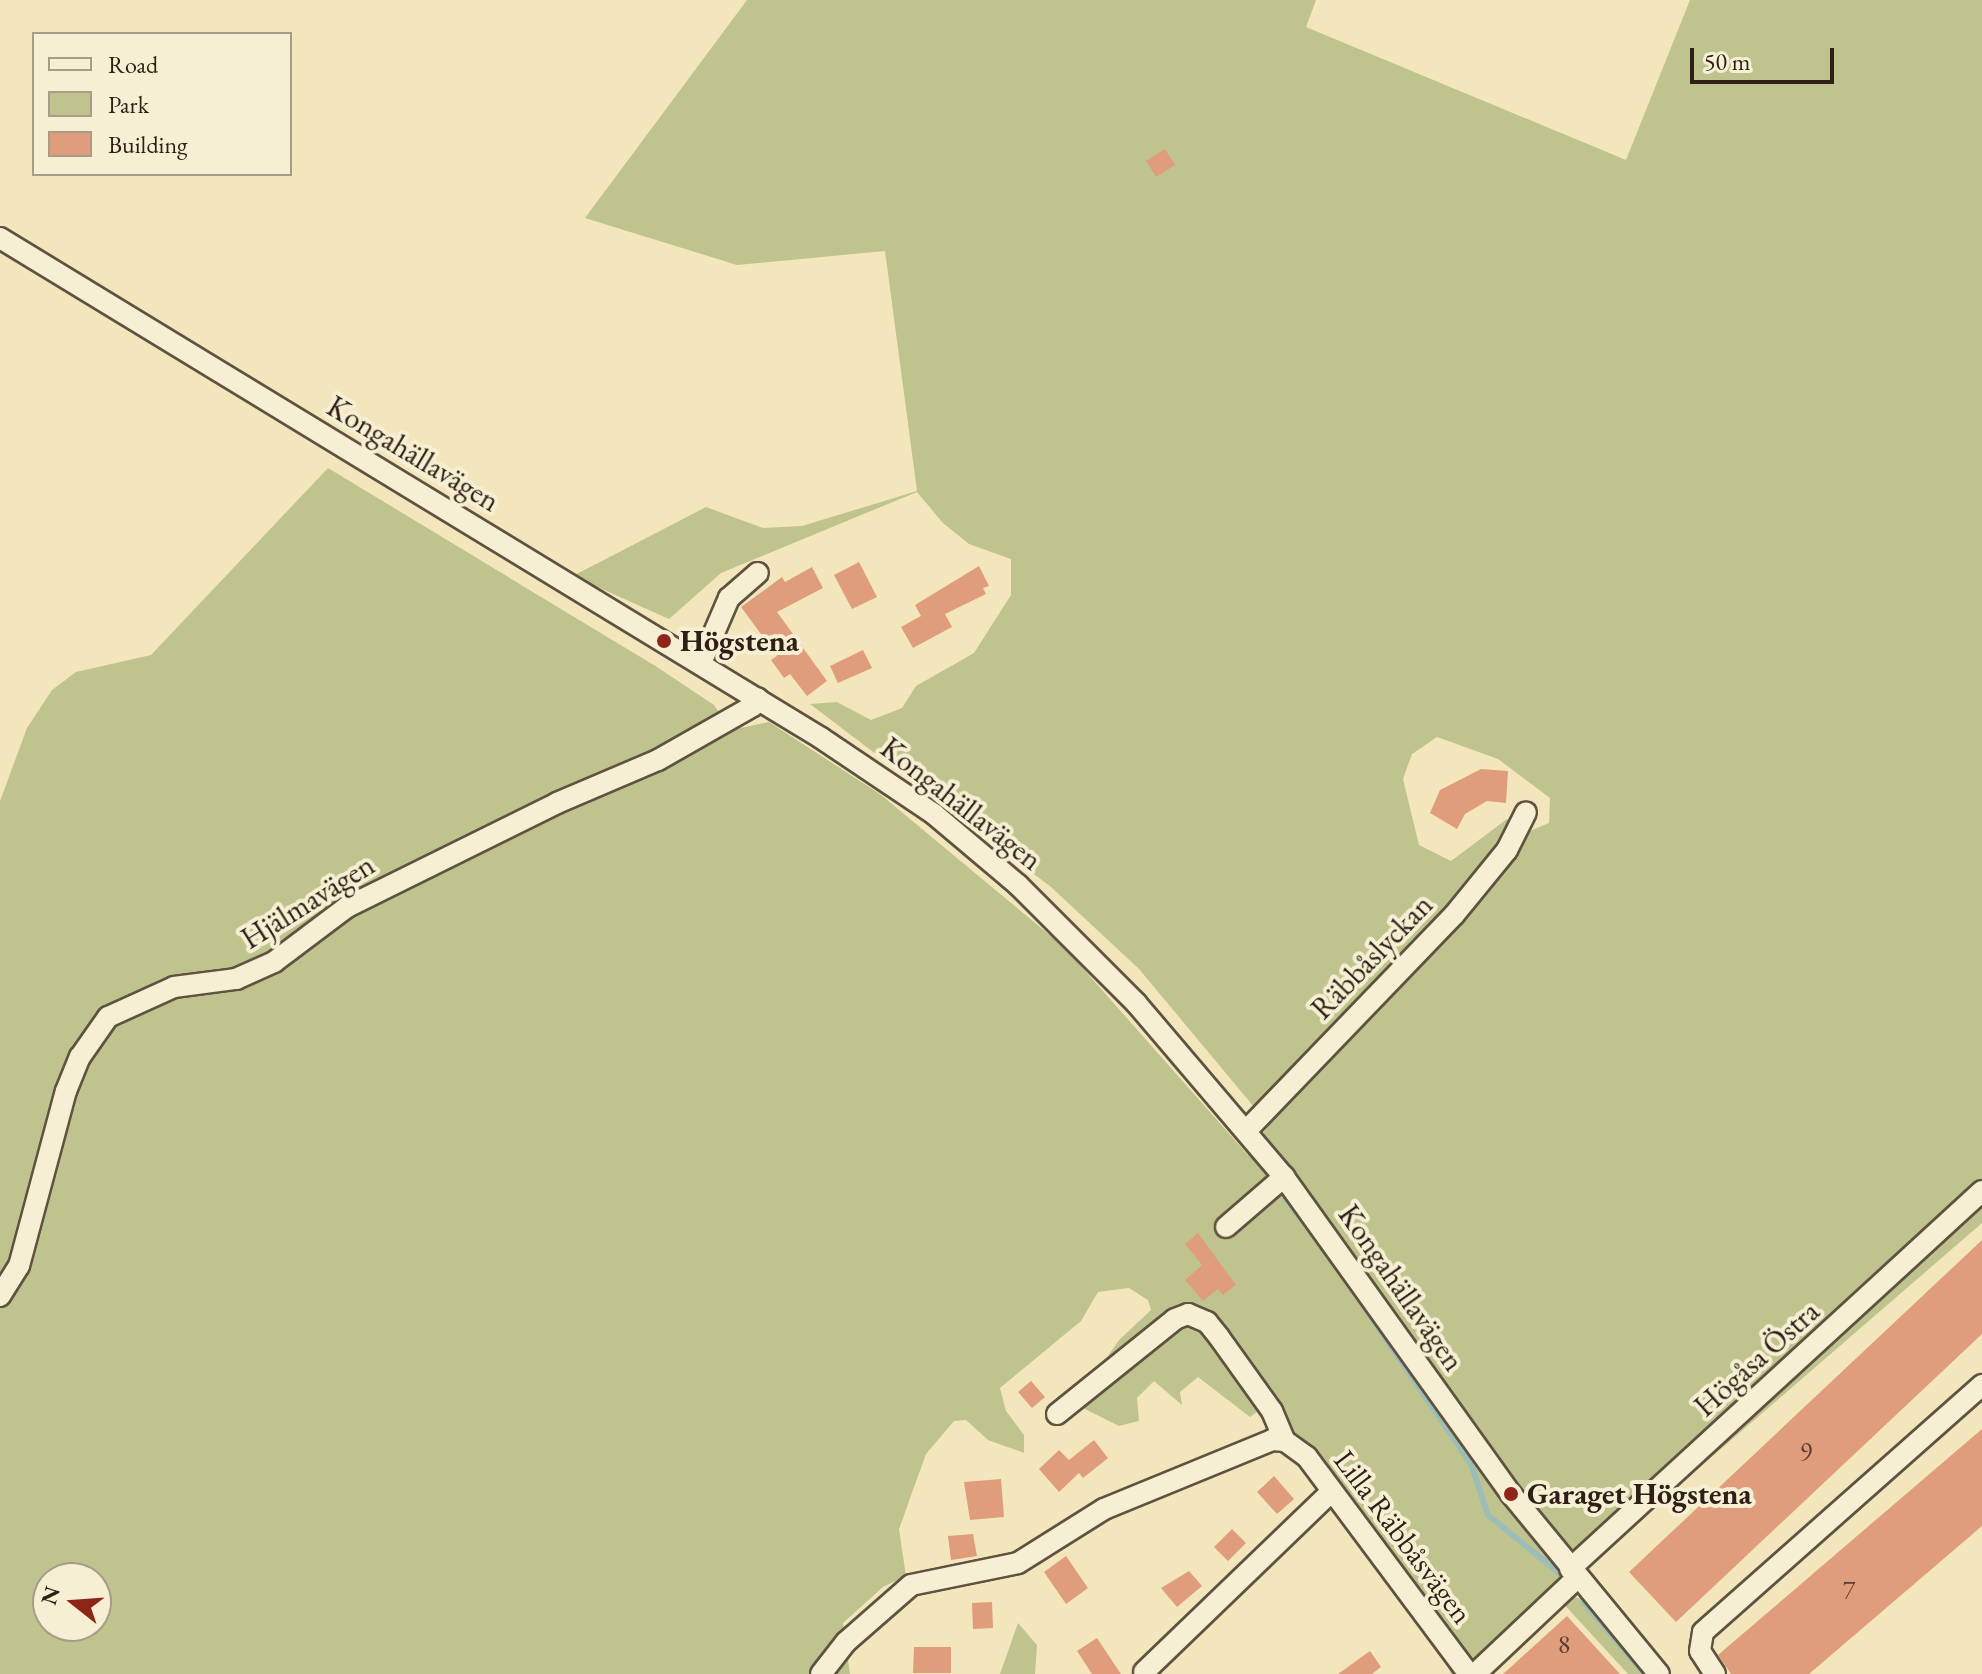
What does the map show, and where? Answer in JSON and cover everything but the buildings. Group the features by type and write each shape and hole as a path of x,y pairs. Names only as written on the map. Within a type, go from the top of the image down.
{"street":[{"name":"Kongahällavägen","path":"0,238 758,698 934,814 1018,885 1136,1003 1284,1177 1574,1574 1659,1674"},
{"path":"701,663 729,598 758,573"},
{"name":"Hjälmavägen","path":"0,1296 19,1266 66,1091 80,1057 108,1017 174,987 236,979 274,962 347,907 557,803 658,760 753,706 758,698"},
{"name":"Räbbåslyckan","path":"1246,1131 1454,915 1507,850 1526,812"},
{"path":"1226,1227 1284,1177"},
{"name":"Högåsa Östra","path":"1472,1674 1574,1574 1982,1191"},
{"name":"Lilla Räbbåsvägen","path":"1057,1414 1175,1319 1188,1314 1207,1322 1272,1411 1285,1441 1307,1457 1330,1493 1472,1674"},
{"path":"1715,1674 1700,1651 1703,1632 1982,1385"},
{"path":"821,1674 846,1642 911,1585 1018,1563 1104,1509 1260,1442 1285,1441"},
{"path":"1144,1672 1330,1493"}],"green space":[{"path":"747,0 1316,0 1306,27 1626,160 1690,0 1982,0 1982,1223 1461,1674 1451,1674 1441,1651 1257,1412 1250,1417 1198,1377 1180,1392 1182,1405 1154,1381 1137,1398 1139,1421 1119,1426 1075,1404 1119,1340 1151,1310 1148,1300 1129,1288 1098,1292 1081,1321 1000,1388 1006,1411 1024,1435 1024,1453 988,1440 966,1420 954,1421 926,1454 899,1529 906,1576 883,1587 843,1623 850,1674 0,1674 0,801 27,728 52,690 76,672 151,655 328,468 657,667 714,705 731,730 769,722 880,794 1064,947 1248,1155 1269,1125 1139,969 1051,887 810,704 837,702 871,720 902,708 916,686 974,653 1011,595 1011,559 969,544 943,523 917,492 721,573 669,619 573,576 706,507 763,528 802,526 917,491 885,251 737,265 585,218","holes":["1437,737 1498,759 1550,798 1549,823 1530,831 1507,819 1451,861 1419,845 1403,779 1412,754"]},
{"path":"1568,1596 1583,1599 1647,1674 1628,1674 1560,1600"},
{"path":"1018,1623 1037,1645 1035,1674 1000,1674"}],"waterway":[{"path":"1286,1199 1301,1218"},
{"path":"1363,1305 1471,1464 1488,1515 1559,1573"},
{"path":"1584,1603 1645,1674"}],"place":[{"name":"Högstena","path":"664,641"},
{"name":"Garaget Högstena","path":"1511,1494"}]}
